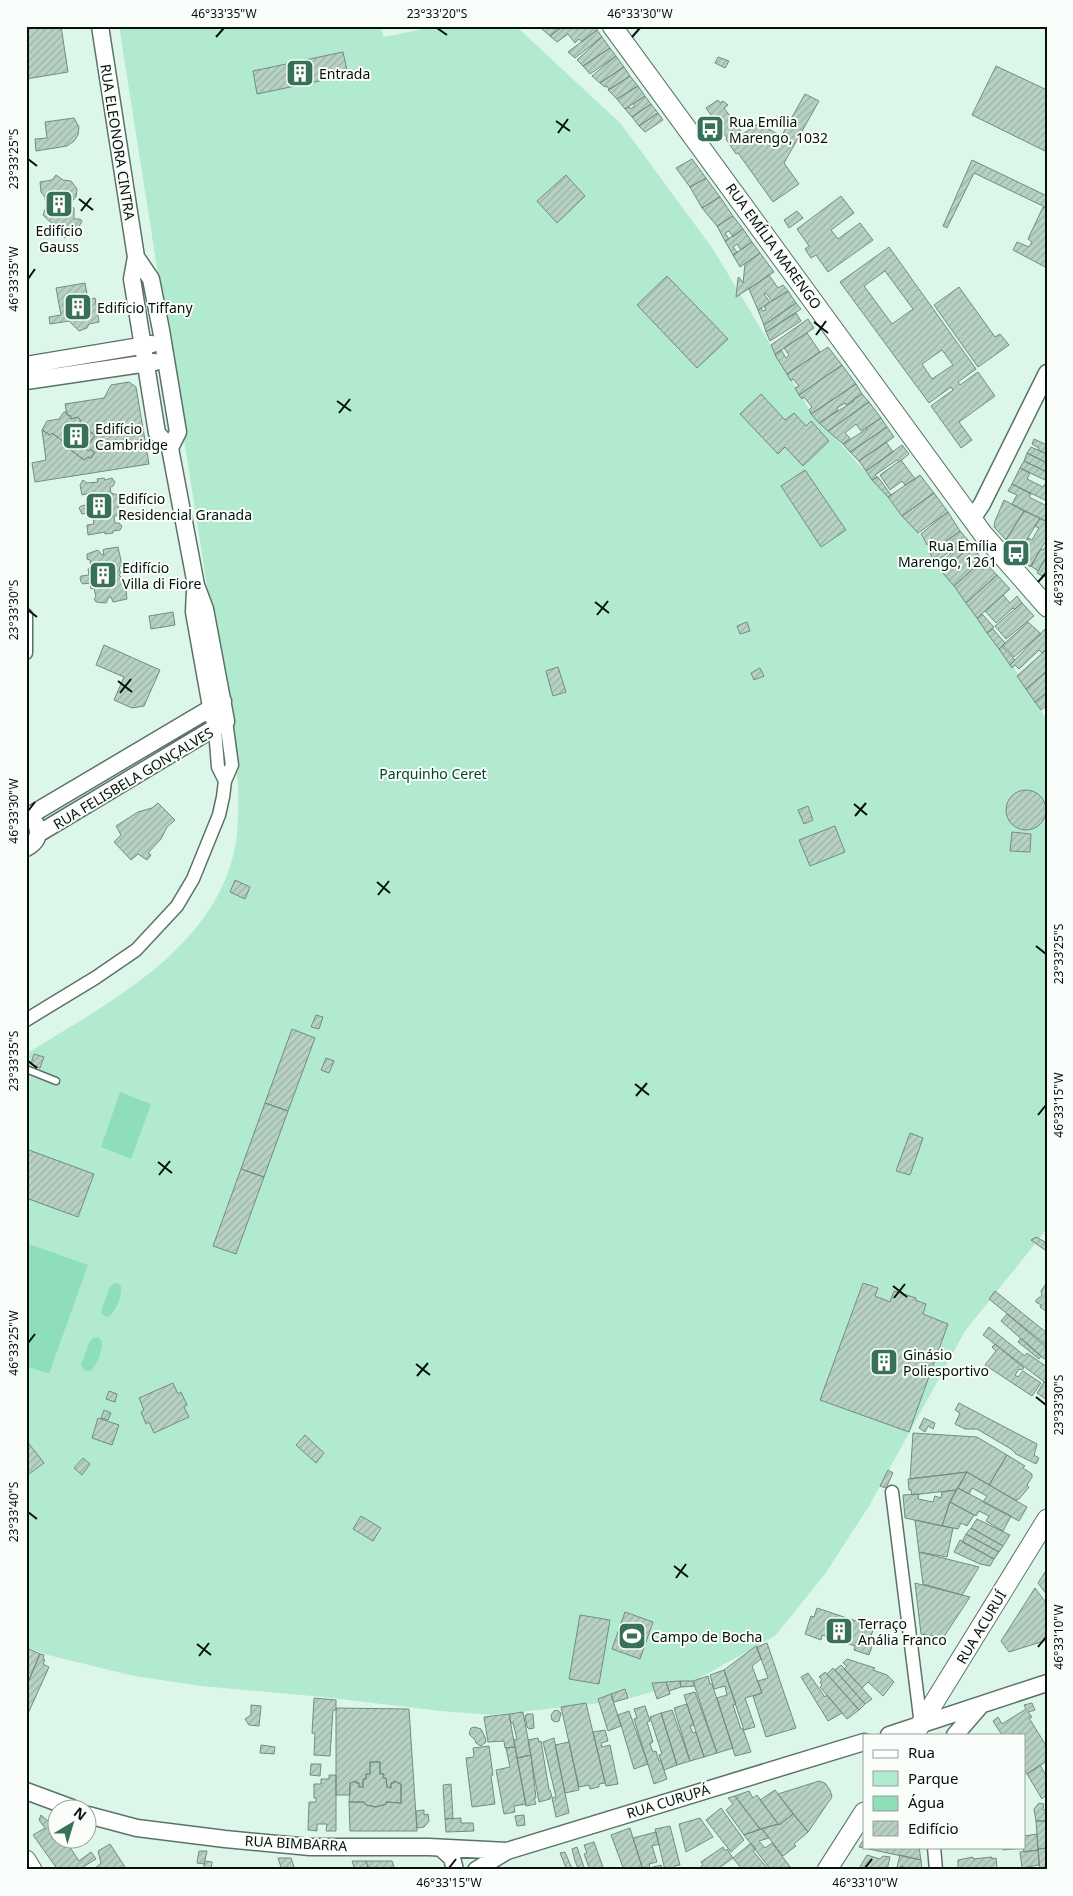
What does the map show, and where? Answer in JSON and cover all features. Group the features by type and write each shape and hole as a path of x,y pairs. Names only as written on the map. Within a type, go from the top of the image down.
{"main road":[{"name":"RUA EMÍLIA MARENGO","path":"612,26 972,519 1047,606"},
{"name":"RUA ACURUÍ","path":"919,1732 1047,1519"},
{"path":"827,1870 863,1814"},
{"path":"26,1860 32,1870"}],"street":[{"name":"RUA ELEONORA CINTRA","path":"26,1020 95,978 136,950 177,906 193,879 219,815 224,797 224,781 218,767 221,725 205,609 196,585 170,448 157,433 132,279 136,257 100,26"},
{"name":"RUA ELEONORA CINTRA","path":"136,257 151,278 163,342 178,432 170,448"},
{"path":"26,365 163,342"},
{"path":"26,381 165,360"},
{"path":"972,519 982,504 1047,373"},
{"path":"26,615 26,653"},
{"name":"RUA FELISBELA GONÇALVES","path":"27,817 217,705"},
{"name":"RUA FELISBELA GONÇALVES","path":"26,848 34,844 38,834 221,725"},
{"path":"27,817 34,820 38,827 38,834"},
{"path":"892,1492 919,1732"},
{"path":"900,1734 919,1732 981,1705 1047,1683"},
{"path":"957,1734 981,1705"},
{"name":"RUA CURUPÁ","path":"476,1870 507,1851 863,1742"},
{"path":"26,1791 48,1799"},
{"name":"RUA BIMBARRA","path":"98,1818 137,1828 225,1839 310,1846 507,1851"},
{"path":"441,1848 452,1858 455,1870"},
{"path":"934,1848 936,1870"}],"lane":[{"path":"26,1069 56,1081"}],"green space":[{"name":"Parquinho Ceret","path":"119,26 380,26 384,37 438,26 516,26 621,124 713,249 809,409 909,520 1018,674 1047,720 1047,1229 965,1331 869,1506 825,1574 775,1636 696,1680 619,1701 491,1715 201,1686 134,1676 44,1654 26,1647 26,1054 121,994 151,972 179,947 203,919 222,887 236,844 237,827 238,783"}],"water":[{"path":"120,1092 151,1104 131,1159 101,1147"},
{"path":"26,1243 88,1265 49,1374 26,1366"},
{"path":"114,1283 120,1284 120,1297 113,1312 107,1317 101,1311 110,1287"},
{"path":"98,1337 102,1341 99,1357 91,1371 85,1371 81,1365 90,1341"}],"building":[{"path":"26,26 61,26 68,72 26,79"},
{"path":"546,26 563,26 550,36 542,29"},
{"path":"563,26 595,26 597,30 582,42 579,39 575,43 568,34 557,42 550,36"},
{"path":"597,30 602,37 575,58 568,52"},
{"path":"602,37 610,48 583,66 577,60"},
{"path":"610,48 616,56 590,74 583,66"},
{"name":"Entrada","path":"343,52 348,75 257,94 253,71"},
{"path":"616,56 624,67 600,83 592,76"},
{"path":"718,57 729,61 725,68 715,63"},
{"path":"996,66 1047,90 1047,152 972,115"},
{"path":"624,67 630,76 609,90 607,86 605,87 600,83"},
{"path":"630,76 638,86 617,99 608,90"},
{"path":"638,86 645,96 625,109 617,99"},
{"path":"805,94 819,101 784,163 799,184 773,202 738,153 736,154 706,108 718,100 720,103 723,101 728,105 724,108 743,134 759,123 787,140 782,135"},
{"path":"645,96 651,104 632,117 625,109 635,106 633,104"},
{"path":"651,104 658,113 639,126 632,117"},
{"path":"658,113 663,120 645,132 639,126"},
{"path":"74,118 79,127 78,135 74,141 67,146 36,151 35,139 47,138 45,122"},
{"path":"692,159 706,178 690,187 676,168"},
{"path":"972,160 1047,196 1047,208 974,173 947,228 943,226"},
{"name":"Edifício Gauss","path":"56,175 63,180 71,181 77,189 76,197 72,201 72,207 74,208 74,219 82,221 77,230 73,230 65,238 43,215 46,207 40,182 52,180"},
{"path":"566,175 585,196 557,223 537,201"},
{"path":"706,178 720,197 702,208 690,187"},
{"path":"841,196 854,213 831,230 838,239 860,223 873,240 828,272 816,255 811,258 805,249 809,246 797,229"},
{"path":"720,197 733,216 717,226 702,208"},
{"path":"1043,207 1047,209 1047,268 1013,250 1017,242 1029,247 1032,242 1028,239"},
{"path":"797,211 803,218 789,228 784,220"},
{"path":"733,216 743,229 733,237 729,231 725,233 729,239 725,241 717,226"},
{"path":"743,229 752,242 741,250 737,244 733,247 737,252 733,255 725,241"},
{"path":"752,242 760,253 740,267 733,255"},
{"path":"889,247 976,369 958,382 960,385 978,372 995,396 959,422 972,440 961,448 931,406 953,390 951,387 929,403 840,282","holes":["885,271 913,309 892,324 864,286","942,350 953,365 932,379 922,364"]},
{"path":"760,253 774,272 736,297 739,277 743,283 745,264"},
{"path":"769,275 778,288 783,285 788,291 772,301 766,293 764,294 770,302 758,310 749,289"},
{"path":"667,276 728,339 697,368 637,305"},
{"name":"Edifício Tiffany","path":"85,283 88,300 95,298 99,322 89,324 87,328 79,331 69,321 50,324 49,317 61,315 56,288"},
{"path":"959,287 995,337 1000,334 1009,345 978,367 934,305"},
{"path":"788,291 796,303 764,325 758,310 761,308 763,311 766,310 764,306"},
{"path":"796,303 801,309 766,332 764,325"},
{"path":"796,313 801,321 770,341 766,332"},
{"path":"808,319 814,328 775,354 771,345"},
{"path":"807,333 820,352 787,374 775,355 781,350 786,358 789,355 784,348"},
{"path":"828,347 842,365 799,395 795,388 799,386 793,379 791,381 787,374"},
{"path":"842,365 856,384 811,414 809,410 812,407 804,397 802,399 799,395"},
{"path":"129,382 136,387 149,464 35,482 32,463 46,460 42,430 50,435 52,433 71,447 71,450 84,460 88,457 91,458 95,453 90,449 88,451 86,449 95,435 89,431 88,427 83,432 81,430 80,419 78,417 71,419 71,416 67,415 65,404 104,398 111,385"},
{"path":"856,384 862,394 846,405 845,403 837,408 838,410 819,423 811,414"},
{"path":"761,394 785,420 794,413 806,426 811,421 829,441 803,466 785,447 778,454 740,414"},
{"path":"862,394 869,402 828,431 819,423 854,401"},
{"path":"869,402 881,418 861,431 856,424 845,433 850,438 843,444 828,431"},
{"name":"Edifício Cambridge","path":"64,412 71,419 78,417 80,419 83,432 88,427 89,431 95,435 86,449 94,452 91,458 88,457 84,460 71,450 71,447 52,433 50,435 42,430 47,421 59,419"},
{"path":"881,418 887,427 850,452 843,444 867,429"},
{"path":"887,427 894,437 859,461 850,452"},
{"path":"1034,439 1047,445 1047,454 1038,450 1039,448 1032,444"},
{"path":"886,442 893,452 866,471 859,461"},
{"path":"902,445 909,454 899,462 897,460 875,475 877,477 872,480 866,471"},
{"path":"1031,447 1047,454 1047,463 1027,453"},
{"path":"1027,453 1047,463 1047,472 1024,461"},
{"path":"901,460 915,479 905,485 902,481 890,490 880,475"},
{"path":"1024,461 1047,472 1047,481 1020,468"},
{"path":"1020,468 1030,473 1027,479 1043,487 1047,481 1047,501 1012,484"},
{"path":"805,470 846,530 821,547 781,486"},
{"path":"920,475 934,493 902,516 888,497"},
{"path":"878,477 891,495 888,497 872,480"},
{"name":"Edifício Residencial Granada","path":"104,478 105,480 112,478 115,482 110,487 111,493 118,495 117,499 121,502 118,507 120,513 114,517 115,523 119,523 122,526 120,530 113,531 113,533 105,534 105,532 88,535 87,525 94,524 92,512 82,514 79,508 91,504 90,493 82,495 80,485 83,480 87,483 98,482 97,479"},
{"path":"1012,484 1031,494 1029,497 1047,506 1047,522 1012,504 1017,495 1008,491"},
{"path":"934,493 948,512 918,533 902,516"},
{"path":"1004,500 1024,511 1006,540 994,527"},
{"path":"1024,511 1040,518 1018,554 1006,540"},
{"path":"948,512 960,531 940,546 935,539 927,545 921,534"},
{"path":"1040,518 1047,522 1047,539 1030,567 1018,554 1028,538 1032,540 1039,528 1035,526"},
{"path":"960,531 967,539 935,562 930,553"},
{"path":"967,539 972,545 942,572 935,562 939,559 941,562"},
{"path":"1047,545 1047,556 1038,571 1031,566 1041,549 1043,550"},
{"path":"971,546 983,560 954,586 942,572"},
{"name":"Edifício Villa di Fiore","path":"118,547 122,565 120,566 119,571 121,572 119,575 122,581 125,582 127,599 113,602 111,597 109,597 106,603 96,602 94,599 96,597 94,588 91,589 90,583 83,584 80,578 81,576 89,575 88,569 91,568 87,554 98,550 104,555 103,550"},
{"path":"1047,556 1047,573 1044,577 1037,573"},
{"path":"983,560 997,575 966,603 954,586"},
{"path":"997,575 1010,589 977,618 966,603"},
{"path":"1003,595 1010,603 1017,596 1022,603 1015,609 1013,608 996,623 985,611"},
{"path":"1022,603 1034,616 1006,639 995,626"},
{"path":"173,612 175,625 151,629 149,616"},
{"path":"982,614 994,627 987,633 977,618"},
{"path":"747,622 750,631 740,634 737,626"},
{"path":"1028,622 1041,634 1014,657 1003,645"},
{"path":"993,629 1005,643 999,649 987,633"},
{"path":"1045,629 1047,649 1042,653 1039,650 1019,669 1015,665 1012,668 1010,665"},
{"path":"104,645 160,670 144,706 132,708 114,700 124,677 96,665"},
{"path":"1002,646 1015,660 1010,665 999,649"},
{"path":"1047,649 1047,671 1026,689 1017,676"},
{"path":"558,667 566,692 553,696 546,671"},
{"path":"760,668 764,676 754,680 751,673"},
{"path":"1047,671 1047,692 1035,702 1026,689"},
{"path":"1047,692 1047,705 1041,710 1035,702"},
{"path":"1026,790 1040,796 1046,810 1040,824 1026,830 1012,824 1006,810 1012,796"},
{"path":"158,803 175,820 167,827 161,839 148,853 151,855 147,860 138,854 131,860 114,842 121,835 116,826 138,812 152,808"},
{"path":"808,806 813,820 804,824 798,810"},
{"path":"835,826 845,852 810,866 799,840"},
{"path":"1012,832 1031,834 1030,852 1010,851"},
{"path":"235,880 250,887 245,899 230,892"},
{"path":"316,1015 323,1017 319,1029 311,1027"},
{"path":"292,1029 315,1038 288,1111 265,1103"},
{"path":"34,1054 44,1057 40,1068 31,1064"},
{"path":"326,1058 334,1061 329,1073 321,1070"},
{"path":"265,1103 288,1111 264,1177 241,1169"},
{"path":"910,1133 923,1138 910,1175 896,1171"},
{"path":"26,1149 94,1174 78,1217 26,1198"},
{"path":"241,1169 264,1177 236,1254 213,1246"},
{"path":"1036,1237 1047,1243 1045,1250 1031,1240"},
{"name":"Ginásio Poliesportivo","path":"863,1283 878,1288 875,1296 890,1302 894,1291 916,1298 915,1300 926,1304 923,1314 948,1324 909,1432 820,1400"},
{"path":"1045,1285 1047,1286 1047,1312 1036,1302 1042,1295 1041,1291"},
{"path":"995,1291 1047,1333 1047,1346 989,1299"},
{"path":"1007,1314 1047,1348 1047,1357 1044,1359 1001,1321"},
{"path":"989,1327 1025,1356 1027,1353 1047,1367 1047,1384 983,1335"},
{"path":"1021,1338 1041,1356 1039,1359 1018,1342"},
{"path":"995,1344 1024,1368 1022,1370 1019,1369 1015,1375 1018,1377 1023,1371 1041,1383 1032,1396 985,1365 996,1351 992,1347"},
{"path":"1044,1382 1047,1384 1047,1400 1037,1393"},
{"path":"173,1383 178,1394 181,1392 187,1405 184,1407 189,1417 154,1433 149,1422 146,1424 141,1412 144,1410 139,1398"},
{"path":"109,1391 117,1394 115,1402 106,1399"},
{"path":"959,1403 1037,1444 1034,1455 1039,1458 1036,1464 1016,1454 1011,1449 977,1429 965,1429 955,1424 960,1413 955,1410"},
{"path":"104,1410 111,1413 108,1420 101,1418"},
{"path":"98,1418 119,1425 112,1445 92,1438"},
{"path":"924,1418 935,1423 933,1429 928,1426 925,1432 919,1428"},
{"path":"913,1433 977,1437 1007,1455 989,1485 967,1472 910,1479"},
{"path":"305,1435 324,1453 316,1463 296,1445"},
{"path":"26,1440 44,1463 26,1476"},
{"path":"1007,1455 1025,1466 1023,1468 1032,1474 1027,1485 1029,1487 1019,1499 1015,1500 989,1485"},
{"path":"83,1458 90,1464 82,1475 74,1468"},
{"path":"888,1470 893,1473 886,1488 880,1486"},
{"path":"967,1472 956,1490 912,1495 911,1490 909,1490 908,1479"},
{"path":"967,1472 1027,1507 1019,1521 983,1502 987,1496 972,1488 969,1494 958,1488"},
{"path":"958,1488 1011,1516 1003,1531 986,1521 989,1516 979,1511 976,1516 950,1502"},
{"path":"956,1490 950,1501 942,1526 905,1518 903,1495 919,1494 918,1499 933,1502 935,1496 941,1498 942,1492"},
{"path":"950,1502 974,1515 967,1526 961,1523 958,1529 942,1526"},
{"path":"361,1516 381,1528 373,1541 353,1529"},
{"path":"977,1519 1010,1535 1003,1546 971,1528"},
{"path":"915,1520 953,1528 947,1557 919,1552"},
{"path":"971,1528 1003,1546 999,1552 966,1534"},
{"path":"966,1534 999,1552 994,1559 962,1542"},
{"path":"960,1540 994,1559 990,1566 980,1564 954,1552"},
{"path":"919,1552 979,1567 962,1595 923,1584"},
{"path":"1047,1569 1047,1595 1038,1583"},
{"path":"915,1583 970,1597 943,1638 921,1634"},
{"path":"1035,1588 1047,1604 1047,1640 1009,1652 1001,1641"},
{"name":"Terraço Anália Franco","path":"817,1608 874,1627 871,1636 875,1638 869,1655 854,1650 855,1646 822,1635 821,1640 805,1634 811,1616 814,1617"},
{"name":"Campo de Bocha","path":"625,1612 653,1622 640,1659 612,1649"},
{"path":"580,1615 610,1620 599,1684 569,1679"},
{"path":"767,1643 796,1728 766,1737 753,1696 762,1693 758,1681 768,1678 757,1647"},
{"path":"756,1646 761,1659 752,1666 762,1693 745,1698 755,1727 744,1730 724,1670"},
{"path":"29,1649 40,1654 26,1687 26,1656"},
{"path":"40,1654 44,1655 43,1659 45,1660 43,1664 49,1667 26,1718 26,1687"},
{"path":"847,1659 875,1668 873,1670 887,1675 894,1682 883,1696 868,1682 862,1688 844,1669 847,1666 843,1663"},
{"path":"841,1665 872,1699 865,1704 835,1670"},
{"path":"833,1668 865,1704 859,1710 827,1674"},
{"path":"724,1670 736,1704 733,1705 751,1752 735,1756 717,1698 727,1695 725,1686 714,1689 710,1675"},
{"path":"825,1672 859,1710 847,1719 820,1687 822,1680 819,1677"},
{"path":"808,1673 825,1697 827,1695 842,1713 828,1721 801,1677"},
{"path":"708,1676 733,1748 717,1753 693,1681"},
{"path":"680,1681 693,1681 695,1686 681,1687"},
{"path":"680,1681 681,1687 669,1691 666,1682"},
{"path":"666,1682 670,1694 657,1699 652,1683"},
{"path":"625,1689 628,1698 614,1702 611,1694"},
{"path":"695,1692 717,1753 704,1757 684,1695"},
{"path":"611,1694 621,1726 608,1731 598,1699"},
{"path":"314,1698 336,1700 336,1710 333,1710 330,1756 314,1755 315,1734 312,1733"},
{"path":"586,1703 605,1783 590,1789 589,1785 579,1787 561,1707"},
{"path":"1032,1703 1035,1710 1028,1712 1032,1717 1029,1718 1047,1747 1047,1761 1027,1774 1026,1734 1001,1734 993,1721 998,1717 1002,1724 1026,1709 1024,1705"},
{"path":"687,1704 694,1725 690,1726 693,1733 696,1732 704,1757 690,1761 674,1708"},
{"path":"251,1705 261,1706 259,1726 249,1725 245,1719 251,1715"},
{"path":"645,1706 650,1721 647,1722 653,1742 650,1744 653,1752 656,1751 659,1761 661,1761 667,1779 654,1784 634,1719 637,1718 634,1709"},
{"path":"336,1708 409,1709 417,1831 350,1831 349,1802 364,1802 366,1805 376,1807 386,1804 386,1802 401,1803 401,1784 394,1781 394,1783 391,1783 391,1788 387,1787 386,1778 383,1778 384,1774 380,1774 380,1762 370,1762 370,1774 366,1774 366,1779 363,1779 363,1787 359,1787 359,1783 356,1783 356,1781 350,1783 350,1795 336,1795"},
{"path":"557,1710 561,1713 559,1721 555,1722 552,1720 551,1715"},
{"path":"672,1710 690,1761 677,1765 661,1713"},
{"path":"629,1711 648,1764 634,1769 618,1715"},
{"path":"523,1712 531,1755 517,1758 514,1740 517,1739 509,1714"},
{"path":"661,1713 677,1765 664,1770 659,1755 662,1754 650,1717"},
{"path":"509,1714 515,1747 505,1748 504,1741 488,1742 484,1717"},
{"path":"533,1714 534,1728 529,1729 527,1727 525,1716"},
{"path":"471,1728 481,1729 485,1737 486,1742 481,1746 469,1734"},
{"path":"605,1730 608,1741 601,1743 602,1747 610,1745 618,1784 606,1786 593,1732"},
{"path":"538,1738 539,1742 541,1741 549,1790 552,1797 539,1802 528,1740"},
{"path":"554,1738 569,1813 556,1817 552,1798 556,1797 543,1742"},
{"path":"569,1742 579,1790 565,1793 555,1745"},
{"path":"261,1745 275,1747 274,1754 260,1753"},
{"path":"489,1746 495,1804 472,1807 466,1758 474,1757 473,1748"},
{"path":"515,1747 526,1804 514,1806 515,1812 504,1814 496,1770 510,1767 506,1748"},
{"path":"531,1755 536,1804 526,1806 517,1758"},
{"path":"370,1762 380,1762 380,1774 384,1774 383,1778 386,1778 387,1787 391,1788 391,1783 394,1783 394,1781 401,1784 401,1803 386,1802 386,1804 376,1807 366,1805 364,1802 349,1802 350,1783 356,1781 356,1783 359,1783 359,1787 363,1787 363,1779 366,1779 366,1774 370,1774"},
{"path":"311,1764 321,1764 320,1776 310,1775"},
{"path":"1040,1765 1047,1777 1047,1794 1042,1799 1027,1774"},
{"path":"329,1775 336,1775 336,1831 326,1831 327,1824 317,1824 317,1831 308,1830 309,1802 316,1802 316,1798 314,1798 314,1784 321,1784 321,1779 329,1779"},
{"path":"819,1781 825,1783 832,1797 808,1832 778,1794"},
{"path":"451,1784 453,1818 445,1819 443,1785"},
{"path":"775,1790 793,1814 779,1825 760,1800"},
{"path":"749,1791 753,1798 757,1795 778,1824 760,1829 735,1796"},
{"path":"735,1796 760,1829 744,1835 726,1810 733,1804 728,1798"},
{"path":"1039,1803 1044,1804 1043,1810 1047,1810 1047,1821 1036,1821 1034,1809"},
{"path":"721,1808 744,1840 731,1852 706,1820"},
{"path":"424,1810 424,1815 428,1814 429,1821 424,1827 417,1828 416,1811"},
{"path":"793,1814 808,1832 794,1844 796,1846 783,1856 762,1829 779,1825"},
{"path":"41,1815 48,1821 48,1848 71,1848 79,1861 91,1852 96,1859 78,1870 58,1870 33,1835 45,1828 39,1820"},
{"path":"524,1815 525,1825 517,1826 515,1816"},
{"path":"461,1818 461,1823 473,1823 474,1831 446,1832 445,1819"},
{"path":"700,1818 713,1837 686,1852 679,1824"},
{"path":"1036,1821 1047,1821 1047,1848 1038,1849"},
{"path":"670,1826 680,1865 674,1866 675,1870 665,1870 655,1829"},
{"path":"630,1828 643,1870 624,1870 611,1835"},
{"path":"762,1829 769,1838 759,1841 765,1848 772,1843 791,1868 789,1870 771,1870 744,1835"},
{"path":"656,1832 659,1844 652,1846 657,1862 649,1864 650,1868 661,1865 663,1870 643,1870 633,1838"},
{"path":"1037,1834 1038,1850 1024,1852 1026,1836"},
{"path":"594,1842 604,1870 590,1870 584,1854 587,1853 584,1845"},
{"path":"751,1843 756,1849 753,1851 769,1870 739,1870 741,1868 733,1858"},
{"path":"110,1844 127,1870 93,1870 101,1863 98,1851"},
{"path":"577,1847 585,1870 579,1870 575,1861 572,1849"},
{"path":"723,1847 725,1851 727,1849 733,1858 716,1870 697,1870 703,1865 701,1862"},
{"path":"864,1848 919,1848 921,1860"},
{"path":"1003,1848 1023,1848 1003,1850"},
{"path":"1047,1848 1047,1870 1040,1870 1038,1849"},
{"path":"1038,1850 1039,1865 1022,1868 1020,1852"},
{"path":"199,1851 207,1851 204,1864 197,1863"},
{"path":"565,1852 573,1870 567,1870 560,1853"},
{"path":"867,1855 880,1859 883,1856 890,1857 887,1870 858,1870"},
{"path":"900,1855 921,1860 922,1870 897,1867"},
{"path":"973,1857 973,1859 996,1858 997,1868 958,1870 958,1860"},
{"path":"278,1858 291,1858 295,1870 282,1870"},
{"path":"205,1861 212,1862 211,1870 203,1870"},
{"path":"352,1861 366,1861 369,1870 355,1870"},
{"path":"366,1861 392,1861 395,1870 369,1870"}],"place":[{"name":"Entrada","path":"300,73"},
{"name":"Rua Emília Marengo, 1032","path":"710,129"},
{"name":"Edifício Gauss","path":"59,204"},
{"name":"Edifício Tiffany","path":"78,307"},
{"name":"Edifício Cambridge","path":"76,436"},
{"name":"Edifício Residencial Granada","path":"99,506"},
{"name":"Rua Emília Marengo, 1261","path":"1016,553"},
{"name":"Edifício Villa di Fiore","path":"103,575"},
{"name":"Ginásio Poliesportivo","path":"884,1362"},
{"name":"Terraço Anália Franco","path":"839,1631"},
{"name":"Campo de Bocha","path":"632,1636"}]}
